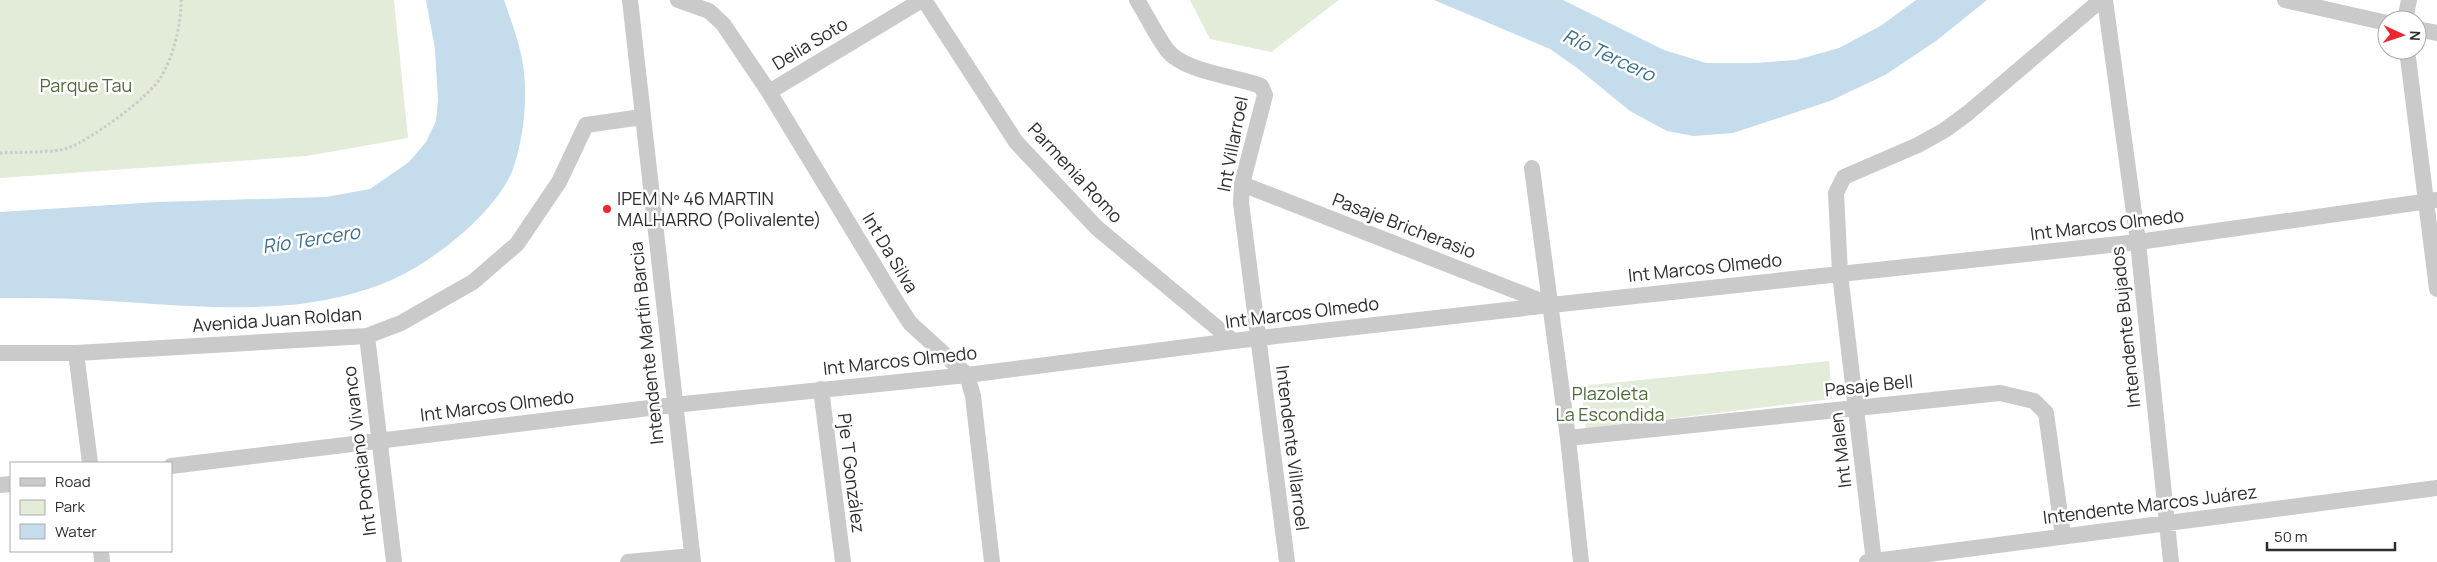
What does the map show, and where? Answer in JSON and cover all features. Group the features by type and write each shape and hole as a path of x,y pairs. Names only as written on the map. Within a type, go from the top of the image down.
{"street":[{"name":"Intendente Martín Barcia","path":"630,0 674,405 693,559"},
{"name":"Int Da Silva","path":"678,0 709,11 723,24 769,92 910,323 966,375"},
{"name":"Delia Soto","path":"769,92 923,0"},
{"name":"Parmenia Romo","path":"923,0 1016,142 1097,228 1233,341"},
{"name":"Int Villarroel","path":"1137,0 1168,51 1181,62 1260,86 1265,95 1242,184 1241,203 1258,338"},
{"name":"Int Malen","path":"1872,562 1840,274 1836,193 1844,177 1918,145 1945,130 1968,113 2101,0"},
{"name":"Intendente Bujados","path":"2105,0 2138,242 2170,562"},
{"path":"2285,0 2377,21"},
{"path":"2408,60 2432,201 2437,289"},
{"name":"Avenida Juan Roldan","path":"0,353 76,354 367,336 401,322 473,282 517,244 559,182 586,125 642,117"},
{"path":"1532,168 1568,438 1581,562"},
{"name":"Pasaje Bricherasio","path":"1242,184 1551,305"},
{"name":"Int Marcos Olmedo","path":"172,466 674,405 966,375 1258,338 2138,242 2432,201"},
{"name":"Int Ponciano Vivanco","path":"367,336 394,562"},
{"name":"Intendente Villarroel","path":"1258,338 1287,562"},
{"path":"76,354 90,462"},
{"path":"966,375 973,396 992,562"},
{"name":"Pje T González","path":"821,389 843,562"},
{"name":"Pasaje Bell","path":"1568,438 2000,393 2034,401 2046,413 2063,536"},
{"name":"Intendente Marcos Juárez","path":"1872,562 2437,488"},
{"path":"628,562 693,559"}],"path":[{"path":"0,153 68,148 119,118 161,78 174,47 181,14 181,0"}],"green space":[{"name":"Parque Tau","path":"0,0 394,0 408,138 307,156 0,178"},
{"path":"1190,0 1339,0 1271,52 1210,39"},
{"name":"Plazoleta La Escondida","path":"1829,361 1832,399 1586,429 1581,386"}],"water":[{"name":"Río Tercero","path":"426,0 504,0 520,49 525,90 523,129 514,166 506,183 479,217 443,249 406,273 377,286 340,297 290,305 217,307 71,299 0,298 0,212 158,202 326,197 370,189 409,162 426,142 436,121 438,100 435,49"},
{"name":"Río Tercero","path":"1434,0 1563,0 1664,50 1706,63 1755,63 1796,60 1839,48 1882,25 1916,0 1987,0 1936,41 1885,75 1830,101 1733,133 1694,136 1667,131 1630,111 1576,67 1550,49"}],"place":[{"name":"IPEM Nº 46 MARTIN MALHARRO (Polivalente)","path":"607,209"}]}
